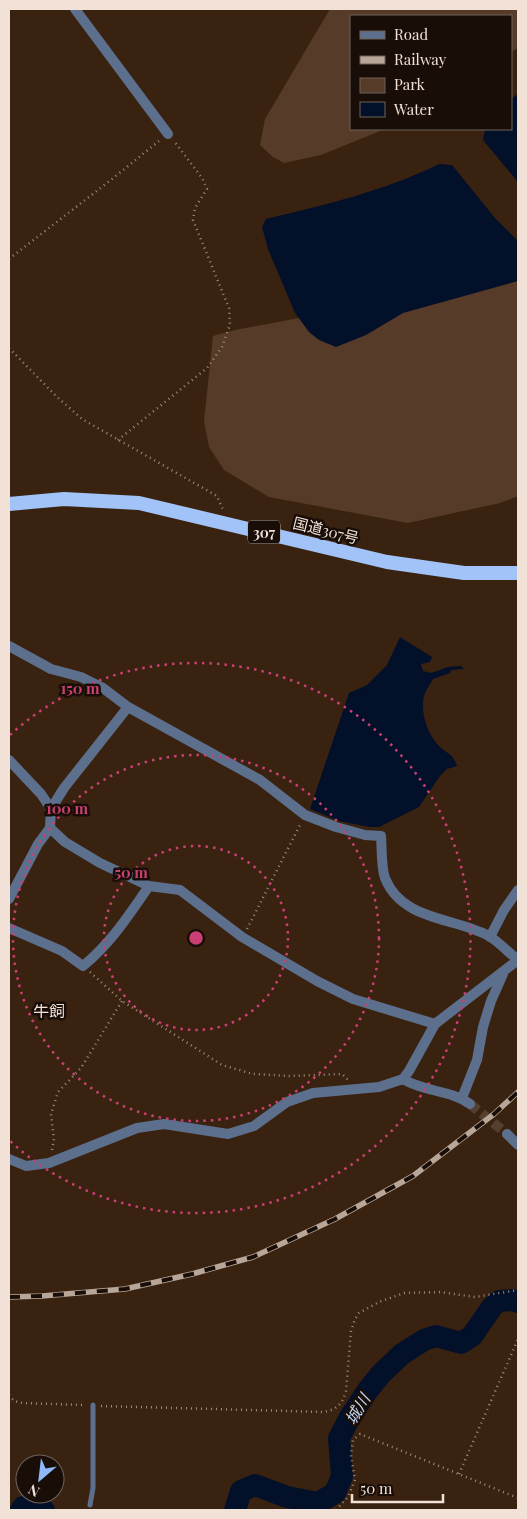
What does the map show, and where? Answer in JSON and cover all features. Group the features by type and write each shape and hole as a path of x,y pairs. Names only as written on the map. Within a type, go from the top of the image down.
{"highway":[{"name":"国道307号","path":"9,504 64,499 139,503 387,562 464,573 518,573"}],"street":[{"path":"74,9 168,134"},
{"path":"9,646 51,669 81,678 103,688 128,708 260,780 305,814 365,835 381,836 385,877 393,892 404,903 427,915 467,926 490,937 518,960 435,1024 403,1079 380,1087 313,1093 287,1102 254,1126 228,1134 164,1124 137,1128 49,1163 26,1166 9,1159"},
{"path":"9,899 38,844 50,828 51,809 64,788 128,708"},
{"path":"9,760 41,794 51,809"},
{"path":"50,828 65,842 100,863 149,886 180,890 242,938 317,981 353,999 435,1024"},
{"path":"9,928 62,951 84,966 119,931 149,886"},
{"path":"490,937 504,910 518,890"},
{"path":"403,1079 414,1086 466,1101 478,1060 483,1027 491,1001 505,971"},
{"path":"508,1134 518,1145"}],"lane":[{"path":"90,1505 93,1405"}],"path":[{"path":"9,259 168,134 202,178 207,189 195,208 193,220 229,308 230,325 222,347 207,368 118,440"},
{"path":"9,348 56,396 82,419 217,496 228,523"},
{"path":"242,938 305,814"},
{"path":"84,966 122,1001 222,1065 253,1074 290,1076 342,1074 356,1088"},
{"path":"49,1163 54,1139 51,1114 58,1092 81,1068 122,1001"},
{"path":"9,1395 14,1401 22,1404 324,1412 334,1410 344,1400 351,1331 359,1313 379,1302 404,1293 440,1292 475,1297 518,1290"},
{"path":"459,1474 518,1339"},
{"path":"336,1510 348,1497 356,1480 351,1455 353,1440 360,1434 518,1498"}],"green space":[{"path":"330,9 518,9 518,48 512,51 512,15 350,15 350,130 383,130 321,155 284,163 273,157 260,145 265,119"},
{"path":"518,277 518,496 500,503 408,523 269,497 224,470 209,447 204,421 213,336 235,330"}],"water":[{"path":"518,94 518,182 483,140 485,130 512,130 512,98"},
{"path":"439,164 452,165 495,218 518,241 518,281 403,313 366,335 336,347 319,340 309,332 295,313 268,249 262,227 266,219 376,190"},
{"path":"400,637 432,657 430,662 421,664 423,671 431,673 448,667 461,666 464,669 451,670 450,673 433,679 423,700 425,721 431,735 439,746 452,756 457,766 447,769 440,776 419,807 379,827 339,821 310,809 349,693 367,685 387,665"}],"waterway":[{"name":"城川","path":"235,1510 241,1491 255,1485 287,1497 318,1503 335,1493 342,1476 339,1438 350,1417 381,1374 402,1354 424,1340 436,1336 461,1343 472,1336 492,1307 499,1301 513,1300 518,1302"},
{"name":"城川","path":"21,1510 23,1507 33,1505 44,1510"}],"tunnel":[{"path":"470,1104 507,1134"}],"railway":[{"path":"9,1297 125,1289 192,1274 253,1257 335,1219 413,1176 494,1114 518,1092"}],"district":[{"name":"牛飼","path":"49,1010"}]}
